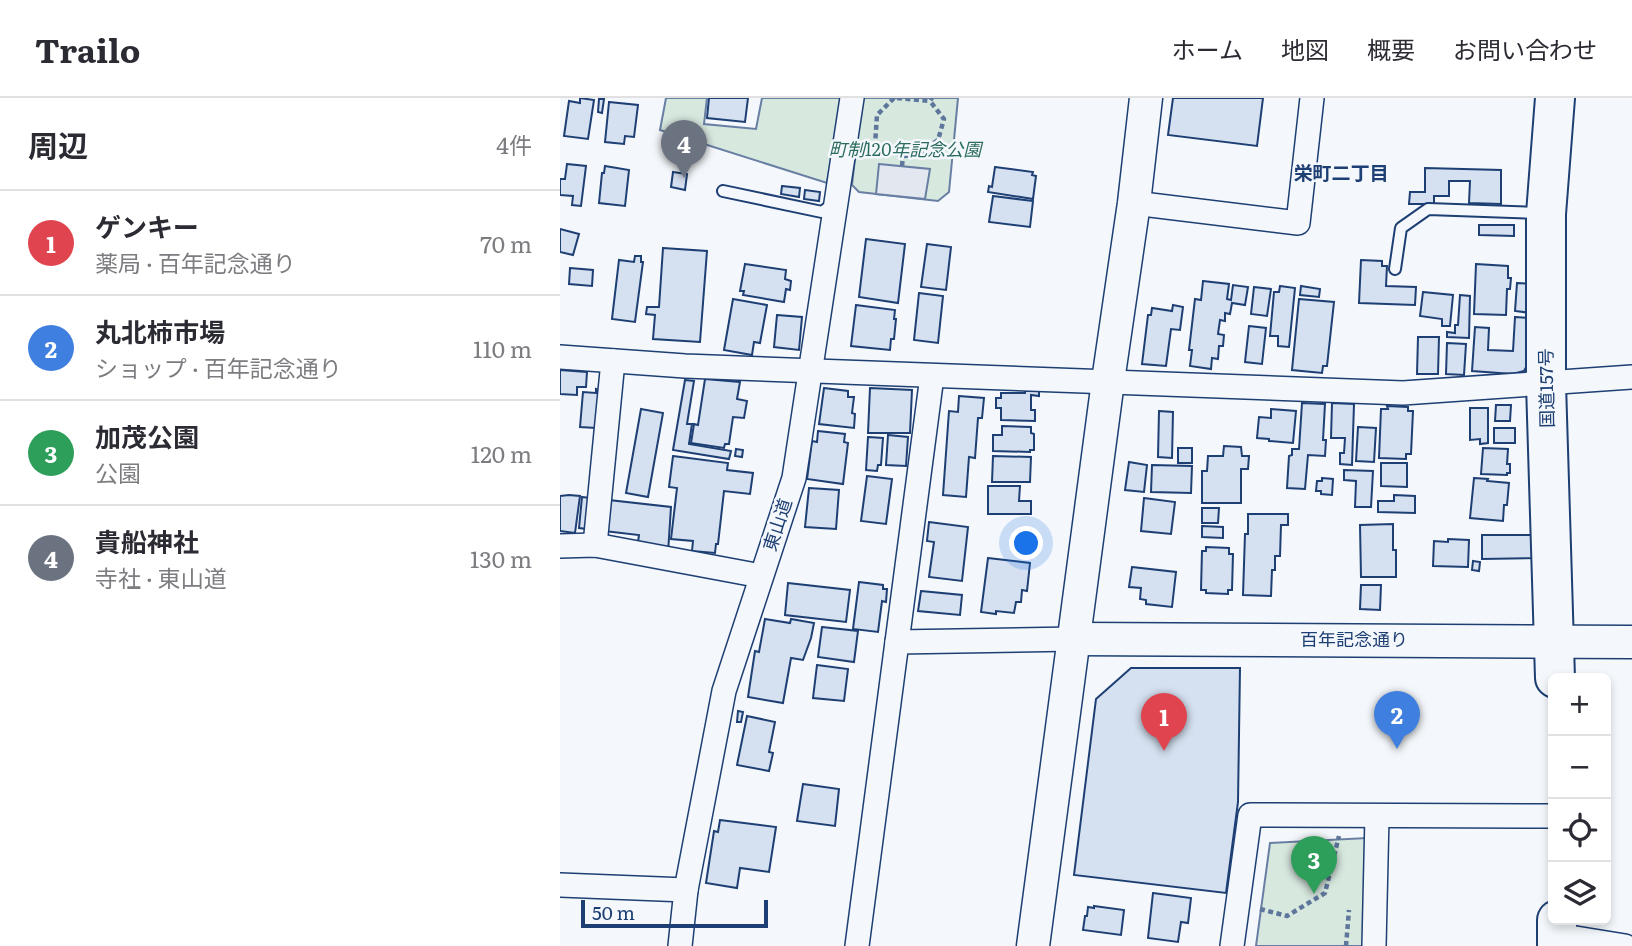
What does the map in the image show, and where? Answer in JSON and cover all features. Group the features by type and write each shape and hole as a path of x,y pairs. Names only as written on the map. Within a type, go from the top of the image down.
{"highway":[{"name":"国道157号","path":"1555,98 1546,214 1546,384 1555,660"}],"street":[{"name":"東山道","path":"680,946 686,890 724,691 794,478 852,98"},
{"path":"1033,946 1146,98"},
{"path":"1133,203 1298,223 1312,98"},
{"path":"560,358 811,371 1404,393 1632,377"},
{"path":"595,545 613,361"},
{"path":"857,946 932,376"},
{"path":"560,546 595,545 761,576"},
{"path":"898,642 1075,639"},
{"name":"百年記念通り","path":"1075,639 1555,660 1632,642"},
{"path":"1231,946 1250,815 1548,816"},
{"path":"1374,946 1377,816"},
{"path":"560,885 686,890"},
{"path":"1557,934 1625,946"}],"lane":[{"path":"723,191 822,212 837,201"},
{"path":"1395,269 1401,228 1428,209 1546,214"}],"path":[{"path":"896,98 931,100 944,119 938,140 918,155 903,156 875,145 877,115 896,98"},
{"path":"902,166 903,156"},
{"path":"1249,906 1287,916 1325,893 1339,835"},
{"path":"1326,837 1346,835"},
{"path":"1346,946 1349,909"}],"green space":[{"path":"666,98 707,98 704,124 756,129 762,98 843,98 827,183 660,130"},
{"name":"町制120年記念公園","path":"862,98 958,98 949,192 938,201 859,192 852,185"},
{"path":"1367,838 1364,946 1256,946 1270,843"}],"shaded area":[{"path":"879,164 930,169 925,199 876,194"}],"building":[{"path":"580,98 594,100 588,139 564,136 569,101 580,103"},
{"path":"709,98 748,98 745,122 707,118"},
{"path":"1173,98 1263,98 1257,146 1168,135"},
{"path":"599,99 604,99 602,113 598,112"},
{"path":"609,102 638,105 634,137 625,136 624,144 605,142"},
{"path":"567,164 586,166 581,206 572,205 573,196 560,195 560,179 565,179"},
{"path":"605,166 629,170 625,206 599,203"},
{"path":"995,167 1033,172 1032,175 1036,176 1033,199 988,192 989,186 992,187"},
{"path":"1425,168 1501,170 1501,204 1469,203 1470,181 1449,181 1449,196 1434,196 1434,204 1409,204 1410,192 1425,192"},
{"path":"673,172 687,174 685,190 671,187"},
{"path":"782,186 800,188 799,197 781,194"},
{"path":"805,190 820,192 819,201 804,199"},
{"path":"993,196 1033,201 1030,227 989,222"},
{"path":"1479,225 1514,225 1514,236 1479,235"},
{"path":"560,229 579,234 573,255 560,252"},
{"path":"866,239 905,244 898,303 859,297"},
{"path":"927,244 951,247 946,290 921,287"},
{"path":"663,248 707,251 700,342 653,339 655,315 646,314 647,307 659,307"},
{"path":"635,256 641,256 643,262 635,322 612,319 619,260 634,262"},
{"path":"1361,260 1382,261 1382,266 1387,266 1386,286 1416,287 1415,305 1359,303"},
{"path":"745,264 786,270 785,279 791,281 790,290 786,289 784,302 743,295 744,291 740,291"},
{"path":"1476,264 1508,266 1508,278 1511,278 1510,289 1507,289 1506,315 1474,314"},
{"path":"570,268 593,270 592,286 569,284"},
{"path":"1203,281 1229,284 1227,299 1231,300 1233,285 1248,287 1245,305 1232,303 1230,314 1225,313 1225,321 1220,320 1218,334 1224,335 1223,346 1219,346 1218,359 1212,358 1211,369 1190,366 1192,350 1189,350 1195,299 1201,300"},
{"path":"1517,283 1534,284 1531,313 1515,311"},
{"path":"1280,286 1295,288 1289,347 1278,346 1278,336 1270,336 1274,292 1279,292"},
{"path":"1301,286 1320,289 1319,297 1300,295"},
{"path":"1254,287 1271,289 1267,316 1251,314"},
{"path":"1423,292 1453,295 1450,326 1442,326 1442,319 1420,316"},
{"path":"919,293 943,296 938,343 914,340"},
{"path":"1460,295 1470,296 1469,338 1447,337 1447,332 1455,333 1455,325 1458,325"},
{"path":"733,299 767,305 760,343 754,342 752,355 724,350"},
{"path":"1299,299 1334,302 1327,366 1323,366 1322,373 1292,370"},
{"path":"856,305 895,310 894,339 891,339 890,350 851,346"},
{"path":"1173,305 1183,307 1180,330 1171,329 1166,366 1142,364 1148,315 1151,315 1152,308 1172,311"},
{"path":"777,315 802,317 799,350 774,347"},
{"path":"1515,317 1532,318 1529,362 1524,371 1513,374 1472,371 1475,327 1489,328 1488,350 1513,351"},
{"path":"1249,326 1266,328 1262,364 1245,362"},
{"path":"1418,337 1439,337 1438,374 1417,374"},
{"path":"1447,343 1466,344 1464,375 1446,374"},
{"path":"560,370 587,372 586,387 577,387 577,395 560,394"},
{"path":"705,379 740,382 737,399 747,401 744,418 733,417 729,444 725,444 724,448 691,443 694,424 698,425"},
{"path":"685,380 694,381 687,424 692,424 689,444 731,451 729,459 673,450"},
{"path":"824,388 848,391 848,397 854,397 854,428 819,424"},
{"path":"870,388 912,390 910,433 868,433"},
{"path":"596,389 599,390 596,428 580,427 583,392 596,393"},
{"path":"1039,391 1039,396 1031,395 1031,410 1035,410 1035,421 1001,420 1001,408 996,408 996,398 1001,398 1001,393"},
{"path":"959,396 984,398 982,418 978,418 975,458 969,457 966,497 943,495 949,411 958,412"},
{"path":"1302,403 1325,404 1325,456 1308,455 1305,489 1287,488 1289,456 1292,455 1292,449 1299,449"},
{"path":"1332,403 1354,404 1352,465 1340,464 1345,438 1331,438"},
{"path":"1496,405 1511,405 1510,421 1495,421"},
{"path":"1387,406 1408,407 1408,411 1413,411 1411,454 1406,454 1406,459 1379,458 1381,409 1388,409"},
{"path":"1470,408 1488,408 1488,443 1480,444 1480,439 1470,440"},
{"path":"641,409 663,413 648,497 626,493"},
{"path":"1271,409 1296,411 1293,443 1257,438 1259,417 1271,418"},
{"path":"1159,411 1173,412 1172,458 1158,457"},
{"path":"1002,426 1031,427 1034,450 993,451 993,435 1002,435"},
{"path":"1358,427 1376,428 1374,462 1356,461"},
{"path":"1494,428 1515,428 1515,443 1494,443"},
{"path":"818,431 845,434 844,442 848,443 843,484 807,479 812,441 817,442"},
{"path":"888,435 908,437 906,466 886,465"},
{"path":"868,437 883,438 881,465 878,465 877,471 866,470"},
{"path":"1224,446 1241,447 1242,456 1249,456 1248,469 1241,469 1241,503 1202,503 1202,471 1207,471 1208,456 1223,456"},
{"path":"1178,448 1192,448 1192,463 1178,463"},
{"path":"1483,448 1508,449 1507,464 1510,464 1510,473 1481,474"},
{"path":"736,449 743,450 742,457 735,456"},
{"path":"673,456 728,463 727,470 753,473 750,494 724,491 715,553 692,551 693,541 671,539 677,488 669,487"},
{"path":"993,456 1031,457 1030,482 992,482"},
{"path":"1129,462 1147,465 1144,492 1125,490"},
{"path":"1381,463 1407,463 1407,487 1381,486"},
{"path":"1152,465 1192,466 1191,493 1151,492"},
{"path":"1344,470 1373,471 1371,507 1355,507 1356,481 1344,480"},
{"path":"867,476 892,479 886,524 861,521"},
{"path":"1322,478 1333,479 1332,495 1316,491 1317,481 1322,481"},
{"path":"1474,478 1509,483 1503,521 1470,518"},
{"path":"988,486 1020,486 1019,501 1031,501 1031,514 988,514"},
{"path":"809,488 839,490 836,529 805,527"},
{"path":"1394,495 1415,496 1415,513 1378,512 1378,501 1394,501"},
{"path":"560,496 580,496 575,533 560,531"},
{"path":"582,497 671,507 668,553 637,549 639,535 579,528"},
{"path":"1144,498 1175,502 1171,534 1141,531"},
{"path":"1202,508 1219,508 1218,523 1202,523"},
{"path":"1248,514 1288,514 1288,525 1281,525 1280,556 1275,556 1271,596 1243,595"},
{"path":"929,522 968,527 962,581 929,577 934,542 927,541"},
{"path":"1393,524 1396,577 1361,577 1360,525"},
{"path":"1202,526 1223,527 1223,538 1202,537"},
{"path":"1482,535 1538,535 1538,558 1482,559"},
{"path":"1448,539 1469,540 1468,567 1433,566 1434,541 1448,542"},
{"path":"1206,547 1229,548 1229,554 1233,554 1232,590 1228,590 1228,594 1206,593 1206,590 1201,590 1202,551 1206,551"},
{"path":"988,558 1030,563 1027,591 1022,590 1021,602 1016,602 1014,613 981,612"},
{"path":"1473,561 1480,562 1479,571 1472,570"},
{"path":"1132,567 1176,572 1172,607 1146,604 1146,600 1140,599 1141,588 1129,587"},
{"path":"859,582 883,585 883,589 887,589 886,602 882,601 878,632 853,629"},
{"path":"788,583 850,590 846,622 785,615"},
{"path":"1361,585 1381,585 1380,610 1360,609"},
{"path":"921,591 962,595 960,615 918,611"},
{"path":"765,619 790,623 791,619 814,623 803,660 791,658 783,703 748,697 755,651 759,652"},
{"path":"822,627 858,631 854,662 818,657"},
{"path":"817,665 848,669 844,701 813,698"},
{"path":"1131,668 1240,668 1238,802 1226,893 1074,875 1096,699"},
{"path":"738,711 743,712 741,722 737,722"},
{"path":"747,716 775,722 769,752 773,753 769,771 737,765"},
{"path":"803,784 839,789 835,826 797,821"},
{"path":"720,820 776,827 769,872 740,868 737,888 706,883 714,831 718,832"},
{"path":"1153,893 1191,898 1188,923 1181,922 1178,942 1148,938"},
{"path":"1088,907 1124,910 1121,935 1083,930"}],"place":[{"name":"貴船神社","path":"684,178"},
{"name":"丸北柿市場","path":"1397,749"},
{"name":"ゲンキー","path":"1164,751"},
{"name":"加茂公園","path":"1314,894"}],"district":[{"name":"栄町二丁目","path":"1341,173"}]}
